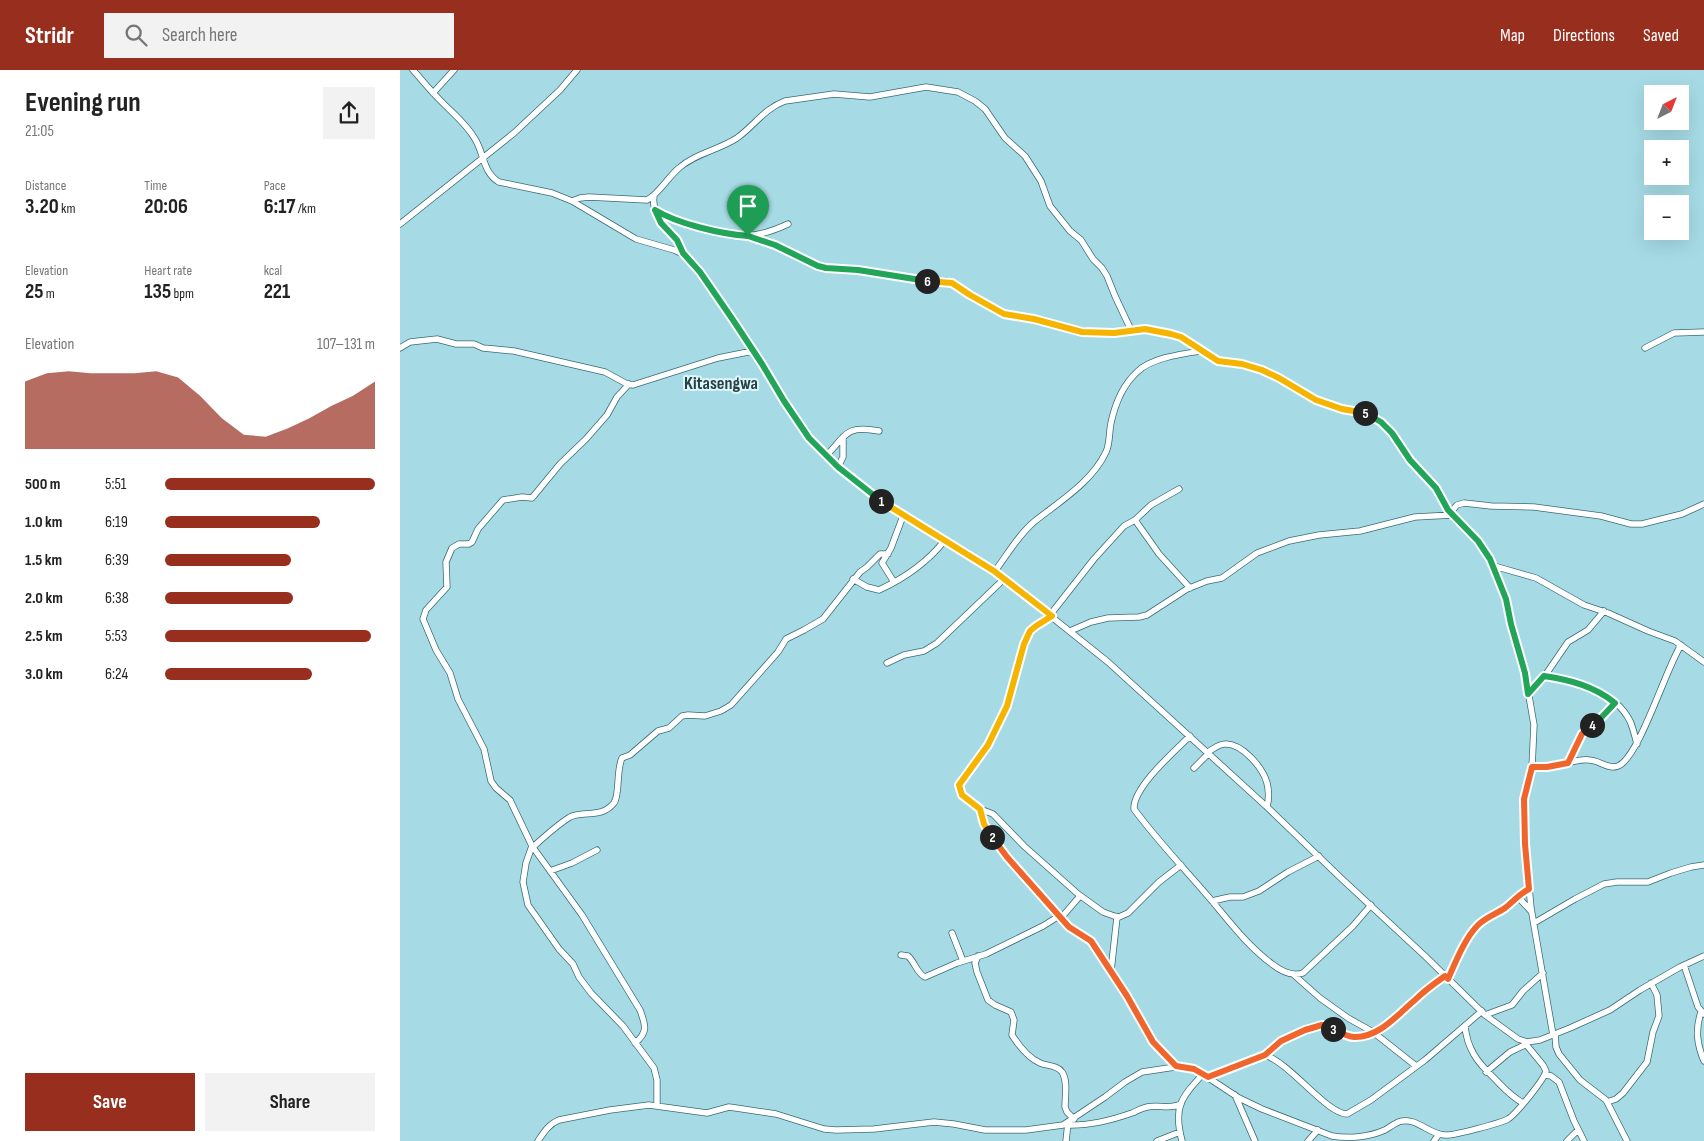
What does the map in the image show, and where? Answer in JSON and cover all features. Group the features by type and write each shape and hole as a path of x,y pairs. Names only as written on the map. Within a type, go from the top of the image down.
{"street":[{"path":"413,70 471,132 479,145 489,174 499,182 552,193 572,201 636,239 683,253"},
{"path":"433,93 454,70"},
{"path":"400,224 483,158 546,104 577,70"},
{"path":"572,201 580,198 596,197 647,200 654,196 666,180 680,167 692,159 730,142 747,130 763,114 785,101 834,94 870,97 926,87 958,92 975,101 984,109 1005,138 1025,156 1041,181 1050,206 1081,240 1107,276 1131,330"},
{"path":"654,196 655,210 661,223 677,240 683,253 700,272 809,438 838,467 903,516 995,571 1108,662 1267,807 1483,1013 1508,1034 1526,1043 1546,1071 1545,1075 1523,1103 1510,1118 1502,1122 1445,1136 1407,1121 1398,1122 1385,1130 1369,1135 1345,1139 1332,1136 1262,1109 1235,1095 1206,1076 1188,1068 1176,1066 1150,1070 1133,1077 1074,1118 1068,1124 1066,1141"},
{"path":"655,210 703,228 748,236 775,245 826,268 858,270 932,282 946,281 1004,314 1034,319 1082,332 1114,333 1145,329 1171,334 1181,337 1218,361 1242,364 1272,374 1316,400 1342,409 1364,413 1381,422 1392,433 1410,460 1436,488 1451,514 1478,541 1494,566 1506,599 1525,673 1534,725 1532,767 1524,799 1525,844 1531,911 1556,1046 1559,1054 1580,1080 1607,1102 1626,1141"},
{"path":"748,236 770,232 788,224"},
{"path":"1645,348 1674,332 1704,332"},
{"path":"400,348 410,342 437,339 456,344 474,344 483,348 519,352 605,372 633,385 718,358 753,350"},
{"path":"995,571 1030,526 1074,491 1102,459 1107,450 1111,423 1118,400 1136,372 1148,363 1201,351"},
{"path":"629,384 617,397 607,415 560,464 532,498 522,497 503,500 481,524 472,542 459,544 452,548 446,562 447,587 424,614 423,619 447,667 456,693 484,749 491,781 510,800 533,847 586,922 640,1010 644,1031 641,1038 635,1043"},
{"path":"826,455 848,432 856,428 879,431"},
{"path":"838,467 843,457 844,437"},
{"path":"1179,490 1150,505 1135,520 1124,526 1105,546 1051,616 1030,631 1024,644 1007,706 988,745 959,785 962,795 980,809 993,814 1024,846 1080,896 1103,912 1117,917 1128,913 1158,882 1181,865"},
{"path":"1451,514 1457,505 1464,503 1534,507 1601,516 1630,524 1642,524 1682,514 1704,504"},
{"path":"1070,631 1091,622 1108,618 1143,617 1190,588 1207,581 1222,578 1257,553 1296,539 1360,531 1415,517 1451,514"},
{"path":"894,582 882,563 888,554 903,516"},
{"path":"1135,520 1159,554 1190,588"},
{"path":"853,579 874,590 879,590 928,560 945,540"},
{"path":"657,1106 655,1071 622,1026 591,993 579,977 573,964 528,905 523,882 526,863 533,847 572,816 598,813 613,804 616,798 618,770 622,758 630,755 658,731 669,728 682,716 705,716 721,711 731,704 778,652 786,639 823,618 840,599 853,579 880,554 888,554"},
{"path":"1494,566 1536,578 1584,605 1604,611 1682,645 1704,662"},
{"path":"887,663 904,654 924,651 937,643 1004,579"},
{"path":"1528,694 1544,676 1568,642 1588,630 1604,611"},
{"path":"1532,767 1547,767 1586,759 1594,760 1605,766 1618,766 1637,744 1672,660 1682,645"},
{"path":"1544,676 1576,682 1605,695 1615,703 1630,722 1637,744"},
{"path":"1568,763 1582,734 1615,703"},
{"path":"1190,736 1144,785 1134,804 1134,809 1212,901 1262,956 1282,970 1294,975 1320,998 1348,1018 1373,1032 1416,1066"},
{"path":"1194,768 1208,753 1220,744 1234,744 1244,750 1265,778 1269,795 1267,807"},
{"path":"980,809 984,824 1007,857 1069,927 1091,941 1135,1009 1148,1036 1176,1066"},
{"path":"550,871 597,850"},
{"path":"1212,901 1230,897 1243,897 1259,891 1288,872 1319,856"},
{"path":"1534,923 1604,884 1648,882 1670,873 1704,865"},
{"path":"1182,1141 1178,1122 1184,1095 1206,1076 1265,1055 1281,1041 1317,1026 1328,1026 1355,1037 1373,1032 1396,1019 1416,999 1447,977 1478,925 1491,915 1505,908 1517,896 1529,889"},
{"path":"900,956 908,956 923,976 978,956 1043,926 1060,917 1080,896"},
{"path":"1517,896 1531,911"},
{"path":"1294,975 1309,969 1371,905"},
{"path":"1111,971 1117,917"},
{"path":"952,933 963,961"},
{"path":"978,956 975,963 977,972 988,1000 994,1006 1011,1012 1014,1020 1012,1035 1028,1055 1041,1064 1062,1072 1067,1112 1074,1118"},
{"path":"1486,1072 1510,1052 1526,1043 1554,1035 1610,1010 1651,983 1704,956"},
{"path":"1684,965 1695,1001 1703,1013 1697,1026 1697,1036 1704,1061"},
{"path":"1265,1055 1284,1065 1335,1111 1343,1114 1353,1112 1416,1066 1483,1013 1512,1005 1523,991 1543,973"},
{"path":"1607,1102 1616,1099 1623,1093 1647,1062 1653,1032 1659,1016 1657,995 1651,983"},
{"path":"1465,1026 1471,1052 1476,1060 1504,1090 1523,1103"},
{"path":"1545,1075 1551,1076 1559,1082 1584,1141"},
{"path":"1235,1095 1256,1141"},
{"path":"538,1141 552,1122 610,1110 657,1106 707,1113 724,1108 736,1108 776,1114 824,1129 836,1130 882,1129 934,1122 985,1130 1009,1131 1068,1124 1092,1124 1130,1114 1144,1107 1174,1108 1181,1104"},
{"path":"1308,1141 1318,1130"},
{"path":"1567,1141 1578,1130"},
{"path":"1156,1141 1180,1132"},
{"path":"1434,1141 1439,1134"}],"district":[{"name":"Kitasengwa","path":"721,383"}],"route":[{"path":"655,210 703,228 748,236 775,245 826,268 858,270 932,282 946,281 958,286 995,310 1012,316 1034,319 1082,332 1114,333 1145,329 1181,337 1218,361 1234,362 1262,370 1316,400 1376,418 1392,433 1410,460 1436,488 1454,518 1478,541 1494,566 1506,599 1525,673 1528,694 1544,676 1571,680 1605,695 1615,703 1582,734 1568,763 1547,767 1532,767 1524,799 1529,889 1515,898 1505,908 1491,915 1478,925 1448,979 1445,976 1434,984 1402,1014 1388,1024 1360,1037 1349,1036 1328,1026 1317,1026 1281,1041 1273,1046 1265,1055 1208,1077 1194,1069 1176,1066 1166,1057 1148,1036 1135,1009 1096,947 1086,937 1069,927 1007,857 984,824 980,809 968,801 960,792 959,785 963,777 988,745 1007,706 1024,644 1030,631 1043,620 1052,616 1028,596 964,551 890,508 838,467 809,438 733,320 700,272 683,253 680,244 661,223 655,210"}]}
